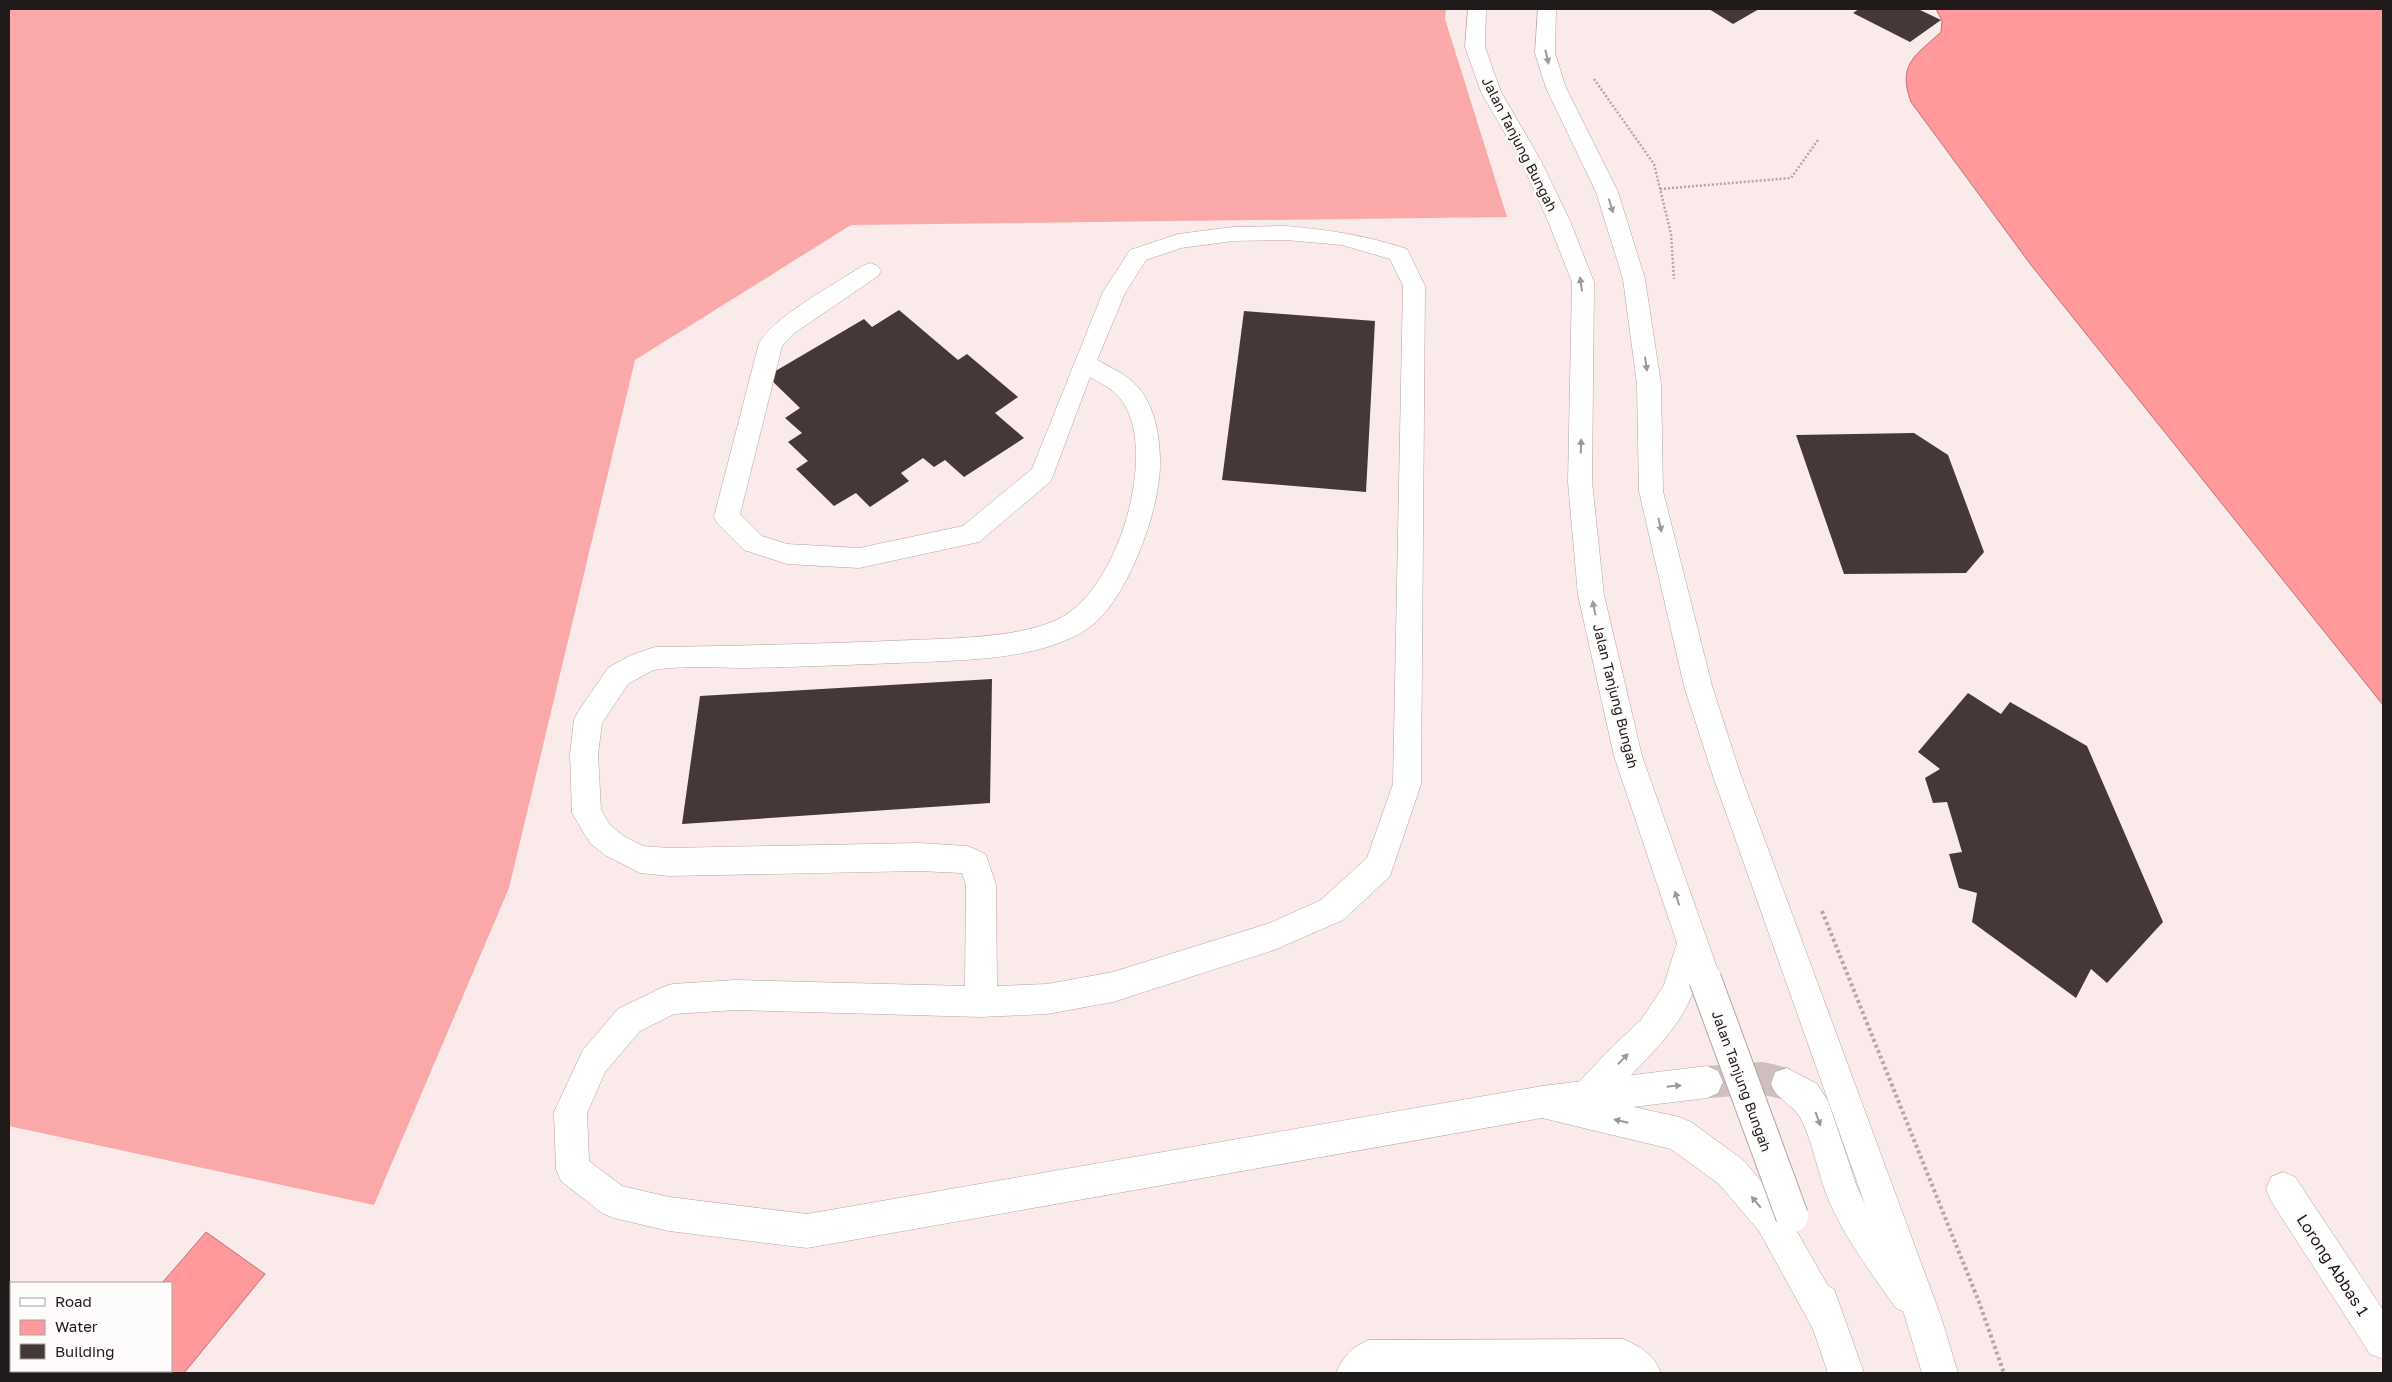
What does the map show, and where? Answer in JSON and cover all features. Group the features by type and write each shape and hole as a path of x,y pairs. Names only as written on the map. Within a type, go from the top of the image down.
{"street":[{"name":"Jalan Tanjung Bungah","path":"1477,9 1475,47 1491,92 1531,161 1559,220 1582,282 1580,482 1591,595 1628,756 1692,945 1792,1216 1846,1373"},
{"path":"1547,9 1545,53 1556,88 1607,192 1634,279 1649,384 1652,491 1698,686 1727,776 1923,1317 1940,1373"},
{"path":"870,271 785,328 771,343 727,517 753,543 787,554 859,558 970,535 1042,474 1084,363 1114,292 1138,256 1178,241 1233,234 1286,233 1352,240 1399,254 1414,286 1407,784 1379,866 1332,910 1274,936 1112,987 1047,999 981,1002 735,995 672,999 629,1020 594,1061 570,1112 574,1169 614,1201 669,1214 807,1231 1590,1094 1707,1082"},
{"path":"981,1002 981,885 975,865 967,860 919,857 669,862 640,859 615,846 600,834 587,813 584,754 588,720 618,676 641,663 655,658 810,656 982,646 1055,634 1080,620 1106,592 1143,512 1148,478 1148,450 1137,404 1125,388 1084,363"},
{"path":"1590,1094 1624,1057 1652,1031 1677,992 1692,945"},
{"path":"1787,1084 1804,1096 1816,1113 1842,1190 1856,1222 1923,1317"},
{"path":"1542,1102 1679,1134 1731,1172 1771,1219 1827,1318"},
{"name":"Lorong Abbas 1","path":"2283,1189 2383,1341"},
{"path":"1354,1373 1369,1358 1623,1356 1644,1373"}],"path":[{"path":"1590,70 1593,79 1654,164 1671,234 1674,280"},
{"path":"1660,189 1791,178 1818,140"},
{"path":"1820,907 1980,1302 2004,1373"}],"shaded area":[{"path":"9,9 1446,9 1445,19 1507,217 851,225 635,360 509,888 374,1205 9,1126"}],"water":[{"path":"1936,9 2383,9 2383,705 2031,265 1911,102 1907,89 1907,69 1916,55 1941,32 1942,21"},
{"path":"206,1232 265,1274 184,1373 86,1373 172,1372 172,1282 163,1282"}],"building":[{"path":"1709,9 1759,9 1733,24"},
{"path":"1859,9 1918,9 1941,20 1910,42 1853,13"},
{"path":"899,310 958,360 967,354 1018,397 995,413 1024,438 964,477 945,460 934,467 923,458 901,473 909,481 870,507 856,493 834,506 796,469 808,461 788,442 802,433 785,418 800,408 767,376 864,319 872,327"},
{"path":"1244,311 1375,321 1366,492 1222,480"},
{"path":"1914,433 1948,455 1984,552 1966,573 1844,574 1796,435"},
{"path":"992,679 990,803 682,824 700,696"},
{"path":"1968,693 2001,714 2010,702 2087,746 2163,922 2107,983 2091,969 2076,998 1972,922 1977,893 1959,888 1949,854 1962,852 1947,802 1933,803 1925,778 1940,769 1918,752"}],"tunnel":[{"path":"1707,1082 1762,1078 1787,1084"}]}
